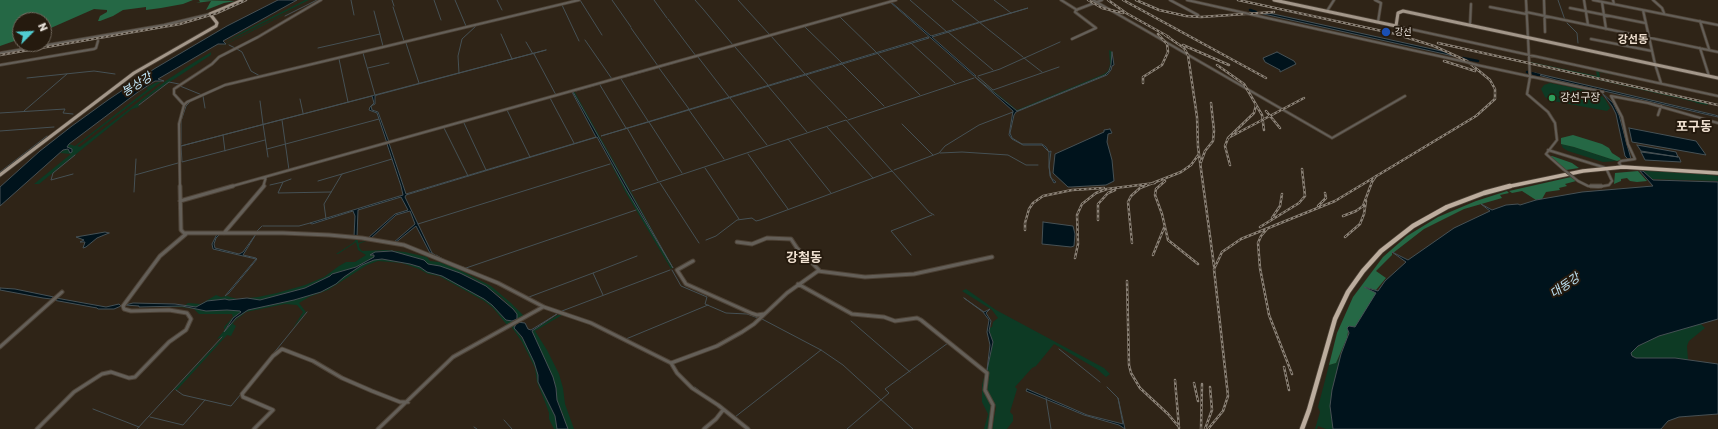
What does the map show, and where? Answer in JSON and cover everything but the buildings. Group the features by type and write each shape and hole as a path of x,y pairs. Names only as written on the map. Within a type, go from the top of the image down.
{"highway":[{"path":"1302,429 1309,410 1335,319 1355,281 1387,246 1429,216 1469,198 1528,182 1583,171 1606,168 1668,168 1718,173"}],"main road":[{"path":"0,175 131,75 216,26 217,22 210,14 243,0"},
{"path":"1274,0 1396,26 1398,13 1401,11 1718,78"}],"street":[{"path":"184,105 172,91 174,88 212,64 219,57 291,19 321,0"},
{"path":"579,0 225,85 184,105 179,124 180,227 182,232 186,234 329,235 362,238 404,245 498,283 544,307 591,323 671,363 677,373 692,388 748,429"},
{"path":"180,201 896,0"},
{"path":"1061,0 1077,10"},
{"path":"1093,0 1332,138 1405,96"},
{"path":"1077,10 1102,0"},
{"path":"1170,0 1198,15"},
{"path":"1187,0 1603,92"},
{"path":"1326,11 1334,0"},
{"path":"1375,0 1381,3 1378,22"},
{"path":"1526,0 1530,76 1527,94 1548,112 1555,123 1557,140 1548,150 1546,154 1578,181 1588,186 1598,187 1609,185 1612,181 1606,168 1548,150"},
{"path":"1544,0 1545,32"},
{"path":"1584,0 1588,25"},
{"path":"1592,0 1718,25"},
{"path":"1613,0 1614,4"},
{"path":"1653,0 1662,8 1664,14"},
{"path":"1602,1 1606,29"},
{"path":"1470,25 1471,4"},
{"path":"1490,7 1545,16 1718,52"},
{"path":"1570,8 1645,23"},
{"path":"1072,39 1096,28 1075,12 1077,10"},
{"path":"1642,10 1661,83"},
{"path":"0,53 164,25 210,14"},
{"path":"1700,21 1709,50"},
{"path":"1396,26 1718,96"},
{"path":"1591,39 1652,51"},
{"path":"0,65 94,50 98,41"},
{"path":"1700,48 1709,76"},
{"path":"1623,168 1619,163 1621,161 1634,159 1628,144 1622,117 1611,96 1661,106 1718,123"},
{"path":"1658,115 1661,106"},
{"path":"224,234 262,189 265,184 266,177"},
{"path":"37,429 74,392 102,374 111,372 129,378 135,377 169,342 186,330 191,320 188,313 169,310 128,310 124,309 123,306 160,256 186,234"},
{"path":"737,242 752,244 767,238 790,238 820,271"},
{"path":"671,363 710,349 737,336 754,324 787,292 820,271 865,277 914,274 992,257"},
{"path":"693,261 677,270 686,284 751,313 757,315 764,314"},
{"path":"798,284 852,314 884,317 895,320 917,318 921,320 987,373 986,390 993,405 990,429"},
{"path":"0,347 62,292"},
{"path":"378,429 408,402 453,357 544,307"},
{"path":"254,429 274,410 243,397 242,394 273,356 282,349 313,362 342,378 372,391 400,402 408,402"},
{"path":"704,429 716,419 723,410"}],"green space":[{"path":"0,0 193,0 183,4 161,8 146,10 146,7 123,10 100,21 98,21 100,16 107,12 107,10 94,9 52,27 52,12 12,12 12,42 0,46"},
{"path":"199,0 235,1 224,3 206,10 211,1 196,3 200,2"},
{"path":"305,0 309,0 224,43 244,31"},
{"path":"313,0 214,51 258,27"},
{"path":"1109,50 1112,52 1112,65 1110,65 1109,71 1105,75 1017,111 977,77 1017,110 1104,74 1108,71 1110,64"},
{"path":"211,52 211,55 153,93 138,105 139,107 132,109 39,184 34,184 71,154 60,153 67,148 72,152 72,149 67,147 69,144 75,146 148,89 146,88 162,81 77,146 80,147 167,80"},
{"path":"1530,63 1597,76 1596,71 1582,67 1614,75 1599,72 1600,78 1709,102"},
{"path":"1530,64 1709,103 1707,105 1696,103"},
{"path":"1550,83 1599,93 1605,99 1610,108 1607,111 1553,101 1553,103 1545,97 1541,89 1544,85"},
{"path":"574,91 674,268 664,254 572,92"},
{"path":"1573,135 1602,144 1609,148 1612,153 1621,160 1617,161 1561,144 1561,138"},
{"path":"1561,144 1617,161 1603,162 1568,151 1563,148"},
{"path":"1549,156 1572,163 1579,168 1566,170"},
{"path":"611,162 672,268 671,269 626,193"},
{"path":"1638,171 1647,181 1630,181 1627,178 1621,179 1621,181 1614,184 1615,173"},
{"path":"1643,171 1690,172 1718,176 1718,181 1652,179"},
{"path":"1571,177 1576,181 1565,184 1567,186 1559,188 1560,190 1546,192 1542,199 1536,200 1522,191 1512,193 1509,191"},
{"path":"1507,191 1509,193 1500,195 1502,198 1464,209 1424,229 1393,253 1392,252 1392,255 1376,271 1386,278 1376,290 1364,287 1377,293 1355,327 1349,326 1347,338 1336,363 1329,365 1337,333 1353,297 1383,257 1407,236 1438,217 1476,201"},
{"path":"355,238 358,238 358,243 368,240 359,244 362,251 386,250 405,252 427,257 430,261 439,262 458,269 491,286 524,316 516,320 516,312 502,298 486,286 470,277 392,251 379,251 371,254 374,257 353,268 332,274 305,288 260,300 246,298 277,293 305,285 324,277 346,262 355,262 366,255 358,250 356,242 336,254 353,243"},
{"path":"382,259 405,263 420,267 427,272 441,275 484,299 506,320 515,321 507,325 493,308 484,301 439,276 428,274 402,263 378,261 367,265 328,290 309,297 299,303 306,312 293,328 303,312 297,305 285,304 246,312 234,322 233,324 236,326 231,336 227,335 177,390 174,390 223,337 217,339 223,332 245,311 294,300 321,292 336,284 362,265 374,260"},
{"path":"966,289 996,310 1104,368 1110,374 1106,377 1097,369 1054,344 1036,366 1032,368 1015,387 1017,389 1010,412 1013,415 1013,421 1007,429 992,429 996,407 987,390 989,373 987,370 993,342 989,328 992,327 993,322 998,318 992,310 962,291"},
{"path":"216,295 238,299 215,300 196,307 184,306 188,303 201,304"},
{"path":"181,306 206,311 240,310 241,312 233,318 224,330 224,327 233,317 232,314 199,314 194,309 181,307 143,307"},
{"path":"558,315 562,315 535,331 547,350 559,374 565,404 574,429 568,429 565,423 557,400 553,377 532,331"},
{"path":"515,323 515,329 524,341 534,362 538,375 538,382 555,416 557,429 554,429 549,419 549,413 537,382 535,368 522,342 511,326"},
{"path":"1700,323 1705,328 1689,341 1687,346 1688,360 1675,358 1636,358 1632,356 1631,353 1633,350 1650,339"},
{"path":"1341,354 1332,390 1330,406 1333,429 1326,429 1318,426 1317,429 1315,429 1320,412 1318,407 1329,365 1336,363"},
{"path":"985,373 984,390 991,407 988,429 984,429 988,414 982,402 982,385"}],"water":[{"name":"봉상강","path":"278,0 297,0 223,41 226,44 218,44 158,79 164,81 155,81 138,92 69,144 67,147 72,149 72,152 70,153 68,149 63,150 0,206 0,187 40,151 72,126 154,69 227,26"},
{"path":"890,2 931,36 1028,8 932,37 976,76 974,76"},
{"path":"1259,13 1269,13 1446,52 1458,57"},
{"path":"928,37 929,38 601,136"},
{"path":"546,50 377,95 375,96 375,104 371,106 374,103 372,96 181,146"},
{"path":"1112,52 1114,65 1107,75 1016,112 1014,115 1010,133 1012,138 1022,144 1042,144 1049,152 1042,145 1023,145 1012,139 1009,135 1013,111 975,77 1017,111 1105,75 1109,71 1111,65"},
{"path":"1277,52 1294,61 1296,64 1280,72 1280,70 1265,62 1263,58"},
{"path":"1535,73 1715,115 1718,117 1556,80"},
{"path":"572,92 673,268 597,137 406,195 405,197 432,253 430,253 416,226 393,243 415,224 410,211 396,215 370,239 368,238 395,214 408,210 401,197 358,210 357,237 354,237 355,216 353,211 312,224 310,223 403,195 387,144 389,143 406,194 596,137"},
{"path":"1602,93 1613,103 1619,115 1631,159 1628,159 1625,156 1616,114"},
{"path":"371,106 372,110 378,112 389,142 387,143 377,113 369,110"},
{"path":"1629,128 1696,141 1706,155 1632,142"},
{"path":"1110,129 1112,133 1108,134 1107,142 1112,160 1114,181 1106,185 1068,187 1053,173 1055,154 1104,132 1104,130"},
{"path":"1637,145 1676,152 1678,157 1641,151"},
{"path":"1051,151 1049,166 1049,165 1049,152"},
{"path":"1641,152 1679,157 1681,162 1645,160"},
{"name":"대동강","path":"1640,171 1643,171 1653,180 1718,182 1718,319 1659,336 1638,346 1631,353 1632,356 1636,358 1675,358 1718,364 1718,414 1679,417 1668,421 1661,429 1333,429 1330,406 1332,390 1341,354 1349,333 1347,328 1349,326 1355,327 1376,293 1364,287 1378,291 1385,281 1406,262 1392,252 1408,260 1454,228 1490,211 1481,204 1492,210 1506,205 1520,205 1536,200 1582,192 1653,186"},
{"path":"1043,222 1073,226 1075,234 1074,246 1042,244"},
{"path":"105,232 109,233 97,238 83,248 85,242 80,242 84,240 76,237"},
{"path":"217,234 220,234 216,238 214,244 215,248 239,254 243,252 256,234 243,255 257,259 225,296 256,259 213,249 212,244"},
{"path":"392,251 424,260 428,264 440,266 460,273 486,286 513,309 517,314 517,319 512,321 506,320 484,299 442,276 427,272 420,267 410,264 382,259 374,260 362,265 336,284 321,292 294,300 248,310 236,318 224,332 233,318 241,312 240,311 206,311 182,306 139,307 125,305 133,303 175,304 196,307 207,301 225,299 247,298 260,300 305,288 332,274 356,267 374,257 374,255 370,255 375,252"},
{"path":"0,288 15,289 54,297 51,299 43,298 0,290"},
{"path":"56,298 106,307 119,304 121,306 114,309 98,309 53,300"},
{"path":"964,298 984,312 990,309 986,313 991,321 989,331 993,342 987,370 990,345 987,332 989,320 983,312"},
{"path":"557,314 532,331 553,377 557,400 568,429 557,429 555,416 538,382 538,375 534,362 522,337 514,328 517,322 525,323 528,329 531,330"},
{"path":"1027,389 1087,415 1123,424 1118,398 1125,429 1119,425 1084,415 1026,391"}],"waterway":[{"path":"285,16 317,0"},
{"path":"351,0 354,15"},
{"path":"392,0 394,6"},
{"path":"434,0 441,20"},
{"path":"455,0 466,26"},
{"path":"497,0 502,10"},
{"path":"580,0 602,35"},
{"path":"612,0 631,27"},
{"path":"654,0 667,18"},
{"path":"695,0 733,45"},
{"path":"738,0 770,35"},
{"path":"910,0 947,32"},
{"path":"952,0 1023,57"},
{"path":"994,0 1011,13"},
{"path":"1558,0 1565,20"},
{"path":"562,5 579,41"},
{"path":"393,7 404,41"},
{"path":"1250,10 1256,12"},
{"path":"374,11 380,34"},
{"path":"840,17 920,95"},
{"path":"668,19 696,56"},
{"path":"1567,23 1577,33 1578,43"},
{"path":"459,73 458,56 462,39 476,26"},
{"path":"805,27 842,63"},
{"path":"631,28 658,66"},
{"path":"948,32 993,70"},
{"path":"318,48 380,34"},
{"path":"380,34 383,46"},
{"path":"501,34 512,59"},
{"path":"771,36 805,74"},
{"path":"585,40 612,79"},
{"path":"526,42 533,54"},
{"path":"1024,58 1060,42"},
{"path":"406,43 419,83"},
{"path":"911,43 955,83"},
{"path":"229,45 235,48"},
{"path":"735,47 768,85"},
{"path":"237,49 242,52 251,71 260,76"},
{"path":"363,53 375,95"},
{"path":"534,54 556,95"},
{"path":"698,57 729,97"},
{"path":"978,76 1000,69 1024,58"},
{"path":"1024,58 1042,72"},
{"path":"1463,58 1478,61"},
{"path":"339,59 348,102"},
{"path":"368,68 389,63"},
{"path":"622,78 675,63"},
{"path":"842,64 884,106"},
{"path":"978,77 993,90 1059,67"},
{"path":"659,68 689,109"},
{"path":"27,78 94,71 115,74"},
{"path":"1527,72 1539,75"},
{"path":"24,111 67,74"},
{"path":"806,75 847,118"},
{"path":"848,120 974,78"},
{"path":"576,91 617,79"},
{"path":"621,79 648,121"},
{"path":"139,105 169,82 179,84 180,86 202,95"},
{"path":"600,85 626,128"},
{"path":"768,86 807,132"},
{"path":"203,96 205,108"},
{"path":"550,98 574,143"},
{"path":"730,98 767,145"},
{"path":"300,99 303,113"},
{"path":"181,144 181,121 186,106 191,101"},
{"path":"260,101 268,157"},
{"path":"0,113 65,109 63,113 73,114"},
{"path":"507,110 530,157"},
{"path":"689,110 724,159"},
{"path":"894,170 939,153 945,146 979,125 1013,112"},
{"path":"285,144 379,119"},
{"path":"282,120 285,144"},
{"path":"788,139 846,120 929,212 934,215"},
{"path":"649,122 682,173"},
{"path":"464,123 486,170"},
{"path":"902,124 933,155"},
{"path":"0,131 54,127"},
{"path":"827,127 873,178"},
{"path":"444,128 468,176"},
{"path":"627,128 658,181"},
{"path":"223,135 225,151"},
{"path":"0,172 47,136"},
{"path":"632,191 788,139"},
{"path":"788,139 831,193"},
{"path":"225,151 265,140"},
{"path":"267,149 285,144"},
{"path":"285,144 289,170"},
{"path":"181,146 182,162 225,151"},
{"path":"940,153 962,152 1008,155 1026,165 1038,165"},
{"path":"748,154 788,209"},
{"path":"73,174 51,180 53,173 75,155"},
{"path":"135,175 136,159"},
{"path":"342,174 392,159"},
{"path":"135,175 178,163"},
{"path":"418,224 610,164"},
{"path":"705,168 739,219"},
{"path":"706,240 716,236 737,220 752,218 756,221 760,220 892,171"},
{"path":"318,181 342,174"},
{"path":"326,219 324,204 342,174"},
{"path":"134,192 135,175"},
{"path":"283,182 291,179"},
{"path":"270,185 283,182"},
{"path":"283,182 278,193 331,192"},
{"path":"660,183 699,243"},
{"path":"457,265 466,268 636,210"},
{"path":"911,255 891,231 932,215"},
{"path":"263,226 299,226 310,223"},
{"path":"257,231 262,226"},
{"path":"436,255 445,260"},
{"path":"593,273 637,256"},
{"path":"562,311 670,270"},
{"path":"672,270 681,286 707,297 705,304 708,305"},
{"path":"529,297 593,273"},
{"path":"593,273 603,295"},
{"path":"626,339 708,305"},
{"path":"708,305 726,313 747,314 758,318"},
{"path":"273,354 307,312"},
{"path":"762,319 821,350"},
{"path":"851,321 909,371"},
{"path":"139,427 222,337"},
{"path":"909,371 948,343"},
{"path":"1059,349 1100,382"},
{"path":"735,417 821,350"},
{"path":"821,350 843,365 881,400"},
{"path":"881,400 889,393 885,389 909,371"},
{"path":"695,387 701,392"},
{"path":"1107,387 1118,398"},
{"path":"176,390 183,395 205,400"},
{"path":"205,400 231,406 241,394"},
{"path":"710,398 716,402"},
{"path":"1046,398 1051,429"},
{"path":"150,417 183,425 205,400"},
{"path":"847,429 881,400"},
{"path":"881,400 913,429"},
{"path":"93,409 139,427"},
{"path":"504,420 512,429"}],"railway":[{"path":"0,55 180,24 217,13 246,0"},
{"path":"1088,0 1102,8 1123,13"},
{"path":"1108,0 1126,13 1169,37"},
{"path":"1123,0 1266,78"},
{"path":"1136,0 1159,10 1186,16 1201,17 1274,12"},
{"path":"1238,0 1410,37"},
{"path":"1143,83 1143,77 1162,65 1168,52 1167,44 1158,34"},
{"path":"1165,35 1184,48 1188,55 1197,117 1199,154"},
{"path":"1376,176 1476,116 1495,99 1495,89 1490,80 1467,61 1434,46 1405,37"},
{"path":"1438,43 1718,105"},
{"path":"1183,45 1229,65"},
{"path":"1444,61 1475,71"},
{"path":"1217,65 1244,84 1262,115 1263,120"},
{"path":"1270,116 1304,98"},
{"path":"1201,162 1205,151 1213,141 1214,131 1211,103"},
{"path":"1228,138 1254,113 1256,105"},
{"path":"1266,111 1270,116"},
{"path":"1263,120 1270,116"},
{"path":"1270,116 1280,128"},
{"path":"1228,138 1263,120"},
{"path":"1263,120 1264,130"},
{"path":"1228,138 1225,146 1230,165"},
{"path":"1152,183 1181,172 1191,165 1199,154"},
{"path":"1199,154 1214,266"},
{"path":"1260,227 1299,203 1305,196 1302,169"},
{"path":"1208,429 1223,411 1228,396 1214,269 1222,252 1241,239 1335,201 1376,176"},
{"path":"1343,216 1356,211 1363,206 1372,182 1376,176"},
{"path":"1165,181 1156,189 1155,195 1162,214 1168,240 1198,264"},
{"path":"1075,258 1078,244 1077,215 1082,204 1096,193 1107,189 1152,183"},
{"path":"1132,243 1128,202 1131,196 1140,188 1152,183"},
{"path":"1025,230 1025,223 1029,209 1033,203 1043,196 1072,190 1104,188"},
{"path":"1098,220 1098,204 1108,193 1115,190"},
{"path":"1318,206 1326,198 1325,193"},
{"path":"1272,218 1280,206 1282,194"},
{"path":"1345,237 1360,224 1364,214 1366,201"},
{"path":"1153,255 1164,228"},
{"path":"1267,229 1261,236 1258,243 1260,268 1269,315 1292,374"},
{"path":"1127,281 1129,365 1131,373 1140,388 1168,414 1179,427"},
{"path":"1284,367 1289,390"},
{"path":"1175,380 1179,427"},
{"path":"1194,383 1198,401"},
{"path":"1201,429 1202,384"},
{"path":"1205,429 1212,410 1210,387"}],"place":[{"name":"강선","path":"1386,32"},
{"name":"강선구장","path":"1552,98"}],"district":[{"name":"강선동","path":"1633,40"},
{"name":"포구동","path":"1694,127"},
{"name":"강철동","path":"804,258"}]}
